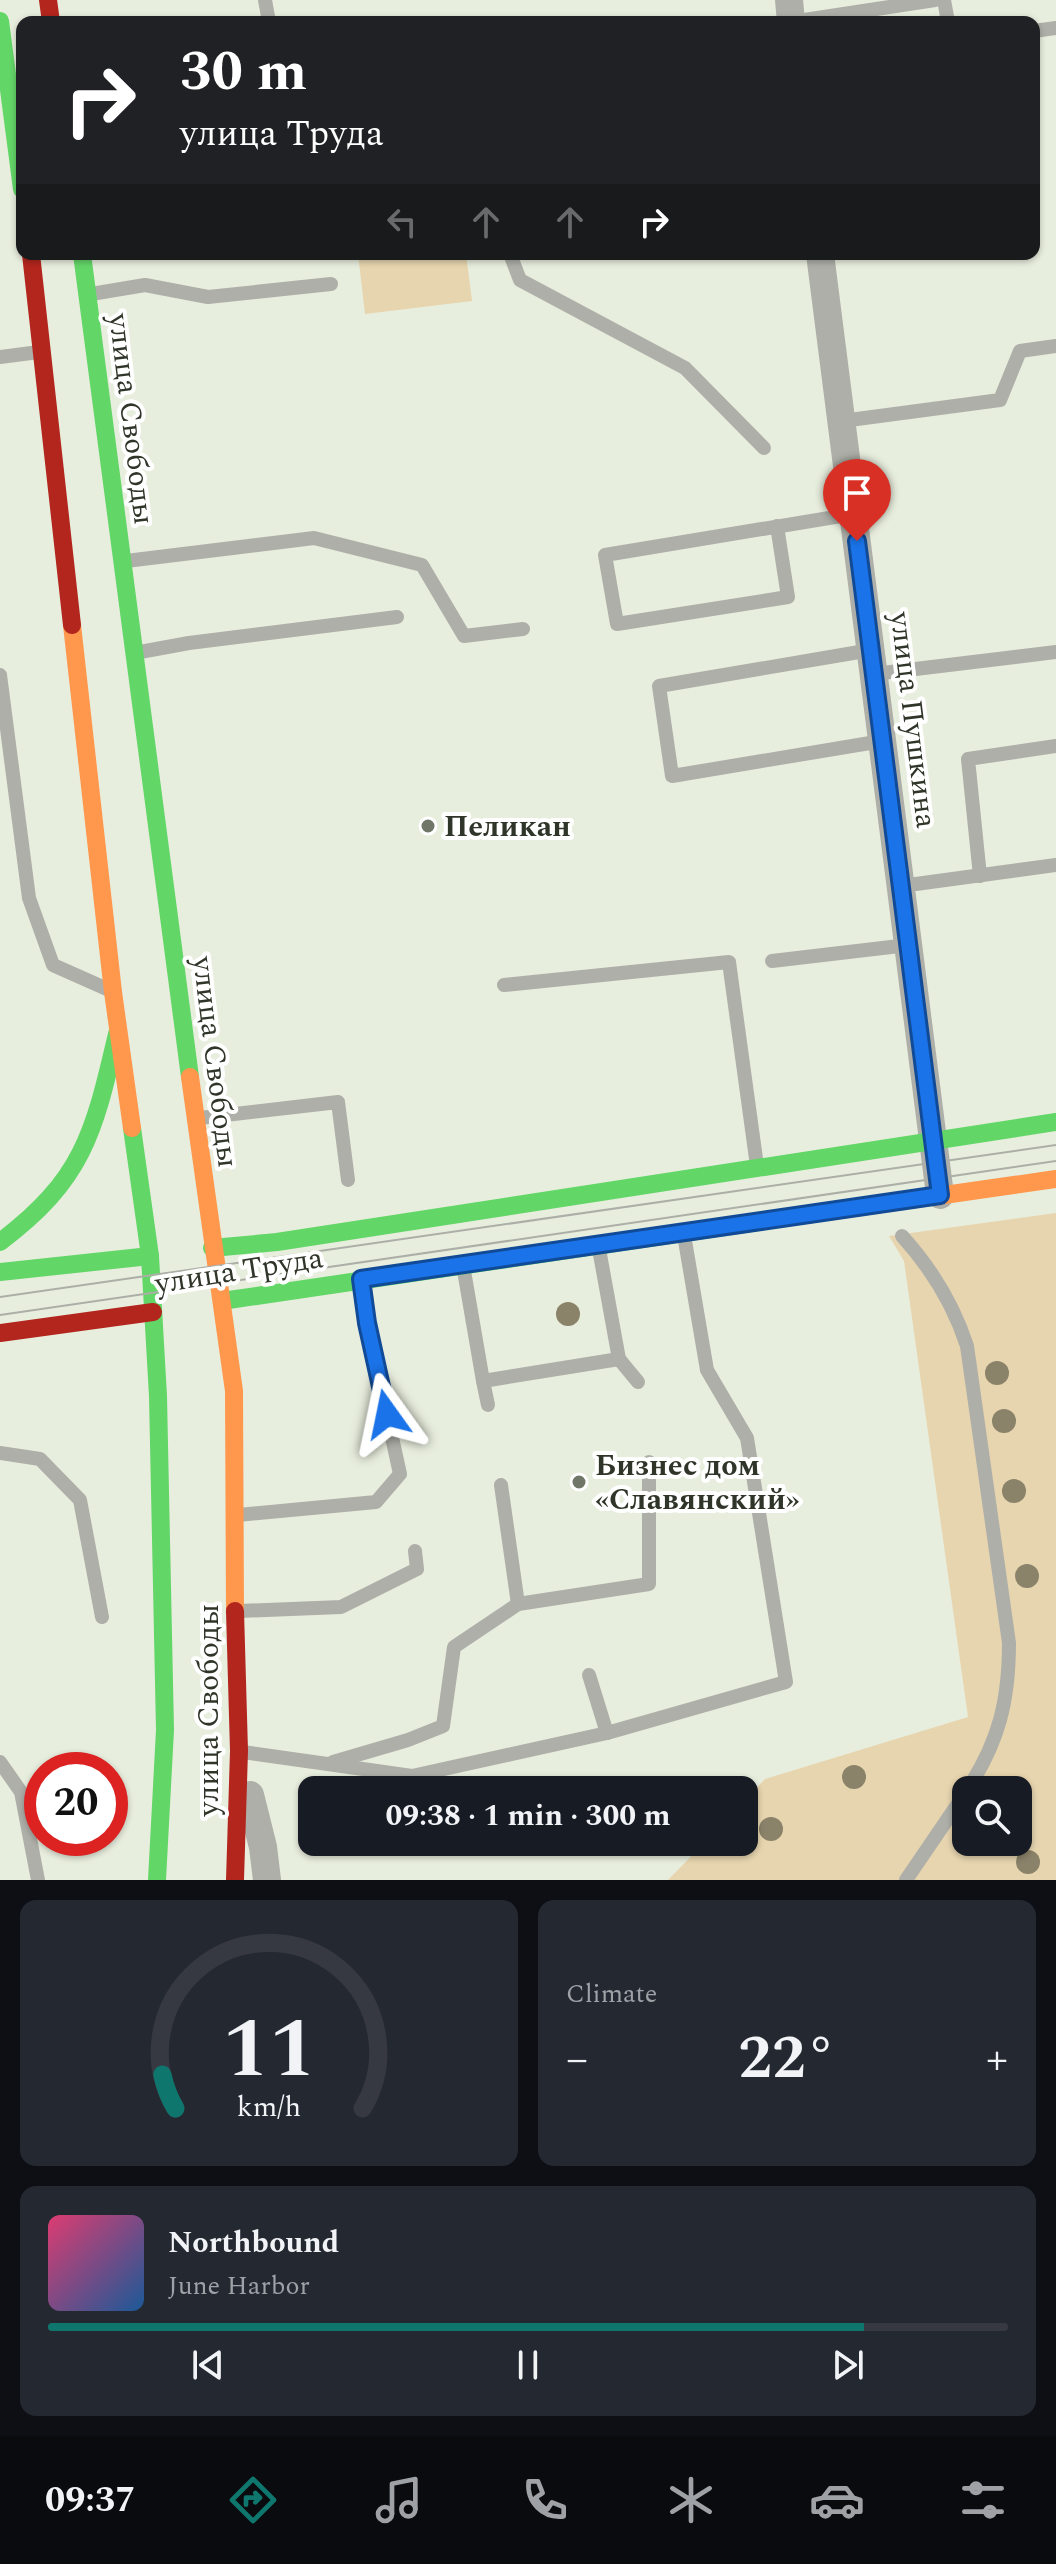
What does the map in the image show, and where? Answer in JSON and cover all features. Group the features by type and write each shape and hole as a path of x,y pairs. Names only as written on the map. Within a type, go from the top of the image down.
{"main road":[{"path":"0,21 16,143"},
{"name":"улица Свободы","path":"32,260 113,992 158,1255 165,1730 157,1880"},
{"name":"улица Свободы","path":"83,260 195,1119 205,1249 234,1391 233,1516 239,1751 235,1880"},
{"path":"0,1242 45,1202 69,1175 85,1149 99,1108 119,1026"},
{"name":"улица Труда","path":"205,1249 277,1242 1056,1122"},
{"name":"улица Труда","path":"215,1302 1056,1179"},
{"name":"улица Труда","path":"0,1272 158,1255"},
{"name":"улица Труда","path":"0,1333 160,1311"}],"street":[{"name":"улица Пушкина","path":"821,260 940,1195"},
{"path":"239,1751 263,1847 267,1880"}],"lane":[{"path":"830,16 935,0"},
{"path":"512,260 520,280 685,368 764,448"},
{"path":"87,294 145,285 208,297 331,284"},
{"path":"842,421 1000,400 1020,351 1056,346"},
{"path":"0,357 43,351"},
{"path":"777,526 788,597 617,624 605,555 777,526 853,514"},
{"path":"122,561 314,538 422,565 464,636 523,629"},
{"path":"134,653 189,643 397,617"},
{"path":"882,741 672,776 659,686 872,662 1056,652"},
{"path":"0,675 29,898 53,965 113,992"},
{"path":"980,876 968,759 1056,746"},
{"path":"901,886 1056,865"},
{"path":"772,961 908,945"},
{"path":"504,985 729,962 757,1167"},
{"path":"195,1119 338,1102 348,1180"},
{"path":"239,1751 412,1776 607,1733 786,1682 747,1438 707,1370 684,1233"},
{"path":"902,1236 942,1287 957,1314 967,1346 1008,1634 1009,1677 1005,1708 993,1742 975,1776"},
{"path":"598,1245 619,1359 638,1382"},
{"path":"463,1265 488,1405"},
{"path":"233,1516 376,1502 400,1474 367,1323 361,1279"},
{"path":"483,1381 619,1359"},
{"path":"0,1453 40,1459 80,1500 102,1617"},
{"path":"328,1764 443,1726 454,1647 518,1604 649,1584 649,1462"},
{"path":"501,1485 518,1604"},
{"path":"236,1612 341,1607 417,1569 415,1551"},
{"path":"589,1675 607,1733"},
{"path":"0,1762 21,1792 38,1880"},
{"path":"906,1880 952,1813"}],"shaded area":[{"path":"359,260 467,260 472,301 365,314"},
{"path":"1056,1213 1056,1880 668,1880 691,1856 758,1856 758,1786 765,1779 968,1717 904,1261 889,1236"}],"tram line":[{"path":"0,1297 1056,1145"},
{"path":"0,1315 1056,1161"}],"traffic: fast":[{"path":"0,21 16,143"},
{"path":"83,260 190,1077"},
{"path":"0,1242 50,1197 81,1151 101,1099 117,1034"},
{"path":"212,1248 277,1242 1056,1122"},
{"path":"132,1128 150,1256 158,1396 165,1730 157,1880"},
{"path":"222,1301 833,1211"},
{"path":"0,1272 150,1256"}],"traffic: slow":[{"path":"72,625 113,992 132,1128"},
{"path":"190,1077 234,1391 235,1611"},
{"path":"833,1211 1056,1179"}],"traffic: jam":[{"path":"48,0 50,16"},
{"path":"32,260 72,625"},
{"path":"0,1333 153,1312"},
{"path":"235,1611 239,1751 235,1880"}],"place":[{"name":"Пеликан","path":"428,826"},
{"name":"Бизнес дом «Славянский»","path":"579,1482"}],"route":[{"path":"387,1414 367,1323 361,1279 940,1195 857,541"}]}
